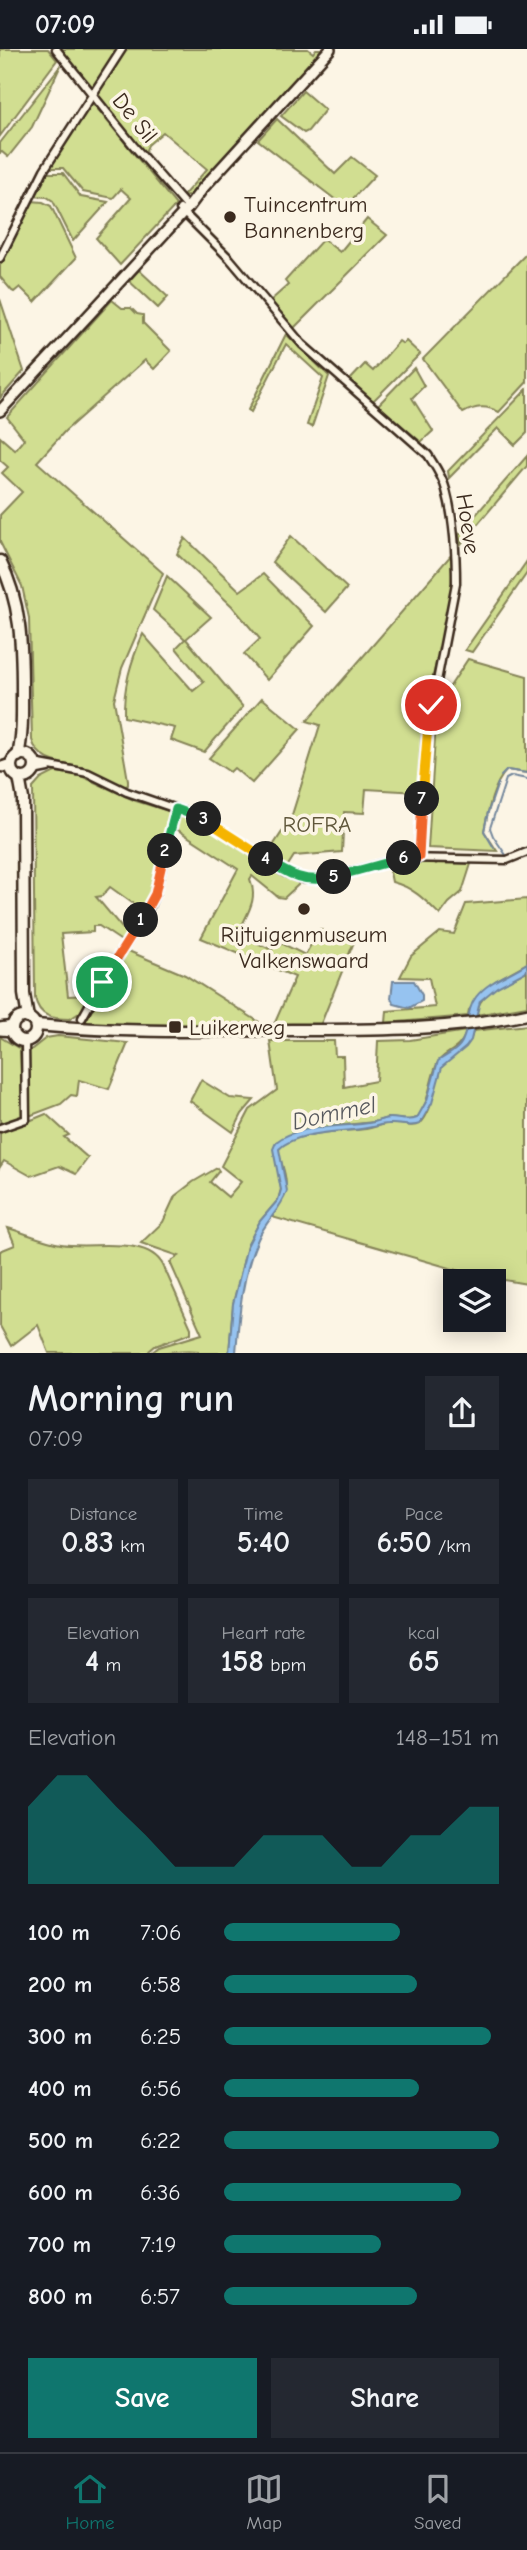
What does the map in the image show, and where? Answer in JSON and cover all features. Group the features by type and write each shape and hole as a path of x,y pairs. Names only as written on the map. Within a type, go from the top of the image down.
{"main road":[{"path":"0,411 330,49"},
{"path":"0,561 12,588 21,629 24,1025 18,1038 25,1040"},
{"path":"24,1025 117,1032 422,1028 527,1014"}],"street":[{"name":"De Sil","path":"56,49 184,210"},
{"path":"0,258 44,170 122,49"},
{"name":"Hoeve","path":"184,210 302,344 428,455 447,490 456,557 456,583 426,738 419,857"},
{"path":"0,767 50,767 88,773 127,792 219,827 284,872 303,879 325,879 392,859 419,857 509,860 527,852"},
{"path":"82,1018 155,894 176,809"},
{"path":"0,1029 24,1025"},
{"path":"0,1128 26,1119 25,1040"}],"green space":[{"path":"0,49 48,49 57,60 0,136"},
{"path":"59,49 118,49 93,87"},
{"path":"125,49 308,49 313,53 316,49 326,49 203,183 188,196 182,197 207,169 163,132 148,145 144,155 96,95"},
{"path":"61,65 32,127 8,157 0,153 0,143"},
{"path":"303,91 325,110 304,133 281,116"},
{"path":"91,101 176,205 120,265 96,238 131,198 121,189 113,198 83,192 63,168 45,168"},
{"path":"277,119 335,174 352,157 375,175 345,207 258,140"},
{"path":"42,173 63,173 81,197 108,202 73,241 53,201 47,197 31,196"},
{"path":"31,201 51,206 76,258 35,302 20,287 12,291 0,277 0,265"},
{"path":"367,219 387,235 294,328 270,301 288,285 285,281 323,239 340,252"},
{"path":"527,253 527,382 499,412 481,407 463,413 423,359"},
{"path":"139,270 168,297 158,308 129,281"},
{"path":"0,299 24,371 0,398"},
{"path":"112,300 122,308 131,308 137,314 143,315 143,323 171,351 154,369 145,360 65,431 37,462 163,573 122,668 114,700 128,780 128,785 124,787 93,772 48,759 36,748 32,740 29,618 22,586 0,542 0,515 22,492 2,473 8,467 0,460 0,437 15,450 24,439 7,417"},
{"path":"286,334 329,376 312,427 307,425 323,378 286,344 251,412 248,410"},
{"path":"399,341 403,344 406,341 420,354 373,401 349,381 365,364 373,371"},
{"path":"414,368 424,386 412,398 433,431 421,442 378,405"},
{"path":"527,389 527,433 515,445 498,428 449,478 448,471"},
{"path":"527,456 527,466 461,544 459,534"},
{"path":"291,536 347,588 326,612 272,562"},
{"path":"185,538 240,591 263,574 314,626 267,680 244,654 260,639 232,606 177,554"},
{"name":"ROFRA","path":"452,554 448,612 424,717 419,792 366,789 364,813 344,812 342,852 294,856 287,867 267,855 291,818 320,725 307,721"},
{"path":"527,561 527,573 472,652 465,650"},
{"path":"167,576 211,617 186,639 243,707 204,752 171,740 175,728 124,717 129,674 143,634 193,691 204,682 176,648 185,639 153,610"},
{"path":"468,659 527,676 527,773 507,770 495,790 484,831 497,851 428,848 437,706"},
{"path":"262,698 300,729 252,783 234,768 230,772 209,758"},
{"path":"55,772 79,775 136,801 172,812 145,912 110,887 102,896 96,897 128,935 123,942 99,926 93,926 93,932 61,934 68,996 90,995 82,1011 70,1019 43,1013 35,998 33,788 41,779"},
{"path":"180,815 215,827 298,880 298,885 284,898 278,897 252,876 252,901 238,934 272,950 277,941 305,955 320,929 334,937 338,932 354,942 320,1026 273,1027 295,977 201,938 238,869 175,828"},
{"path":"434,862 471,864 462,892 440,915 413,891 392,882 389,867"},
{"path":"527,899 527,963 495,981 469,1010 468,1016 386,1023 387,1011 435,1007 429,978 400,977 411,956 440,932 454,934 466,904"},
{"path":"126,950 185,975 267,1027 160,1029 84,1024"},
{"path":"527,971 527,1006 476,1015 478,1006 488,993"},
{"path":"527,1025 527,1284 506,1280 506,1269 454,1269 272,1217 285,1192 286,1178 278,1151 284,1144 305,1136 366,1129 390,1123 410,1126 420,1124 431,1104 442,1067 467,1044 473,1031"},
{"path":"466,1031 460,1043 437,1064 417,1118 387,1118 325,1127 276,1142 281,1189 278,1200 260,1221 247,1246 233,1304 229,1353 198,1353 186,1350 151,1353 159,1347 202,1334 170,1262 179,1256 141,1243 163,1222 175,1196 193,1182 217,1168 219,1171 210,1182 228,1197 241,1182 221,1166 250,1110 277,1090 270,1041 334,1041 335,1056 343,1056 344,1087 376,1081 378,1041 410,1040"},
{"path":"58,1036 128,1043 109,1089 79,1080 77,1096 71,1095 61,1104 29,1116 27,1053 46,1038"},
{"path":"0,1037 20,1049 23,1117 0,1126"},
{"path":"201,1080 230,1098 254,1100 242,1114 233,1132 190,1101"},
{"path":"46,1114 69,1135 64,1137 88,1158 76,1174 59,1166 31,1176 4,1161 0,1167 0,1133"},
{"path":"8,1228 61,1244 131,1246 155,1255 163,1265 191,1333 155,1346 150,1353 49,1353 38,1325 11,1346 0,1326 0,1251 15,1245"}],"water":[{"path":"527,963 527,971 497,987 480,1001 471,1040 442,1067 432,1103 420,1124 385,1124 309,1135 297,1138 279,1149 287,1191 261,1233 253,1253 242,1295 236,1353 229,1353 233,1304 247,1246 260,1221 278,1200 281,1190 273,1149 276,1142 310,1129 363,1124 388,1118 417,1118 427,1100 438,1061 455,1050 463,1039 470,1008 476,997 493,982"},
{"path":"393,981 414,981 422,995 422,1001 409,1008 394,1004 391,998"}],"waterway":[{"path":"501,776 507,770 527,773"},
{"path":"508,858 490,828 506,779 512,776 527,779"},
{"path":"494,848 484,831 498,783"}],"place":[{"name":"Tuincentrum Bannenberg","path":"230,217"},
{"name":"Rijtuigenmuseum Valkenswaard","path":"304,909"},
{"name":"Luikerweg","path":"175,1027"}],"route":[{"path":"102,982 155,894 176,809 219,827 284,872 303,879 325,879 392,859 419,857 426,738 431,705"}],"water label":[{"name":"Dommel","path":"334,1113"}]}
